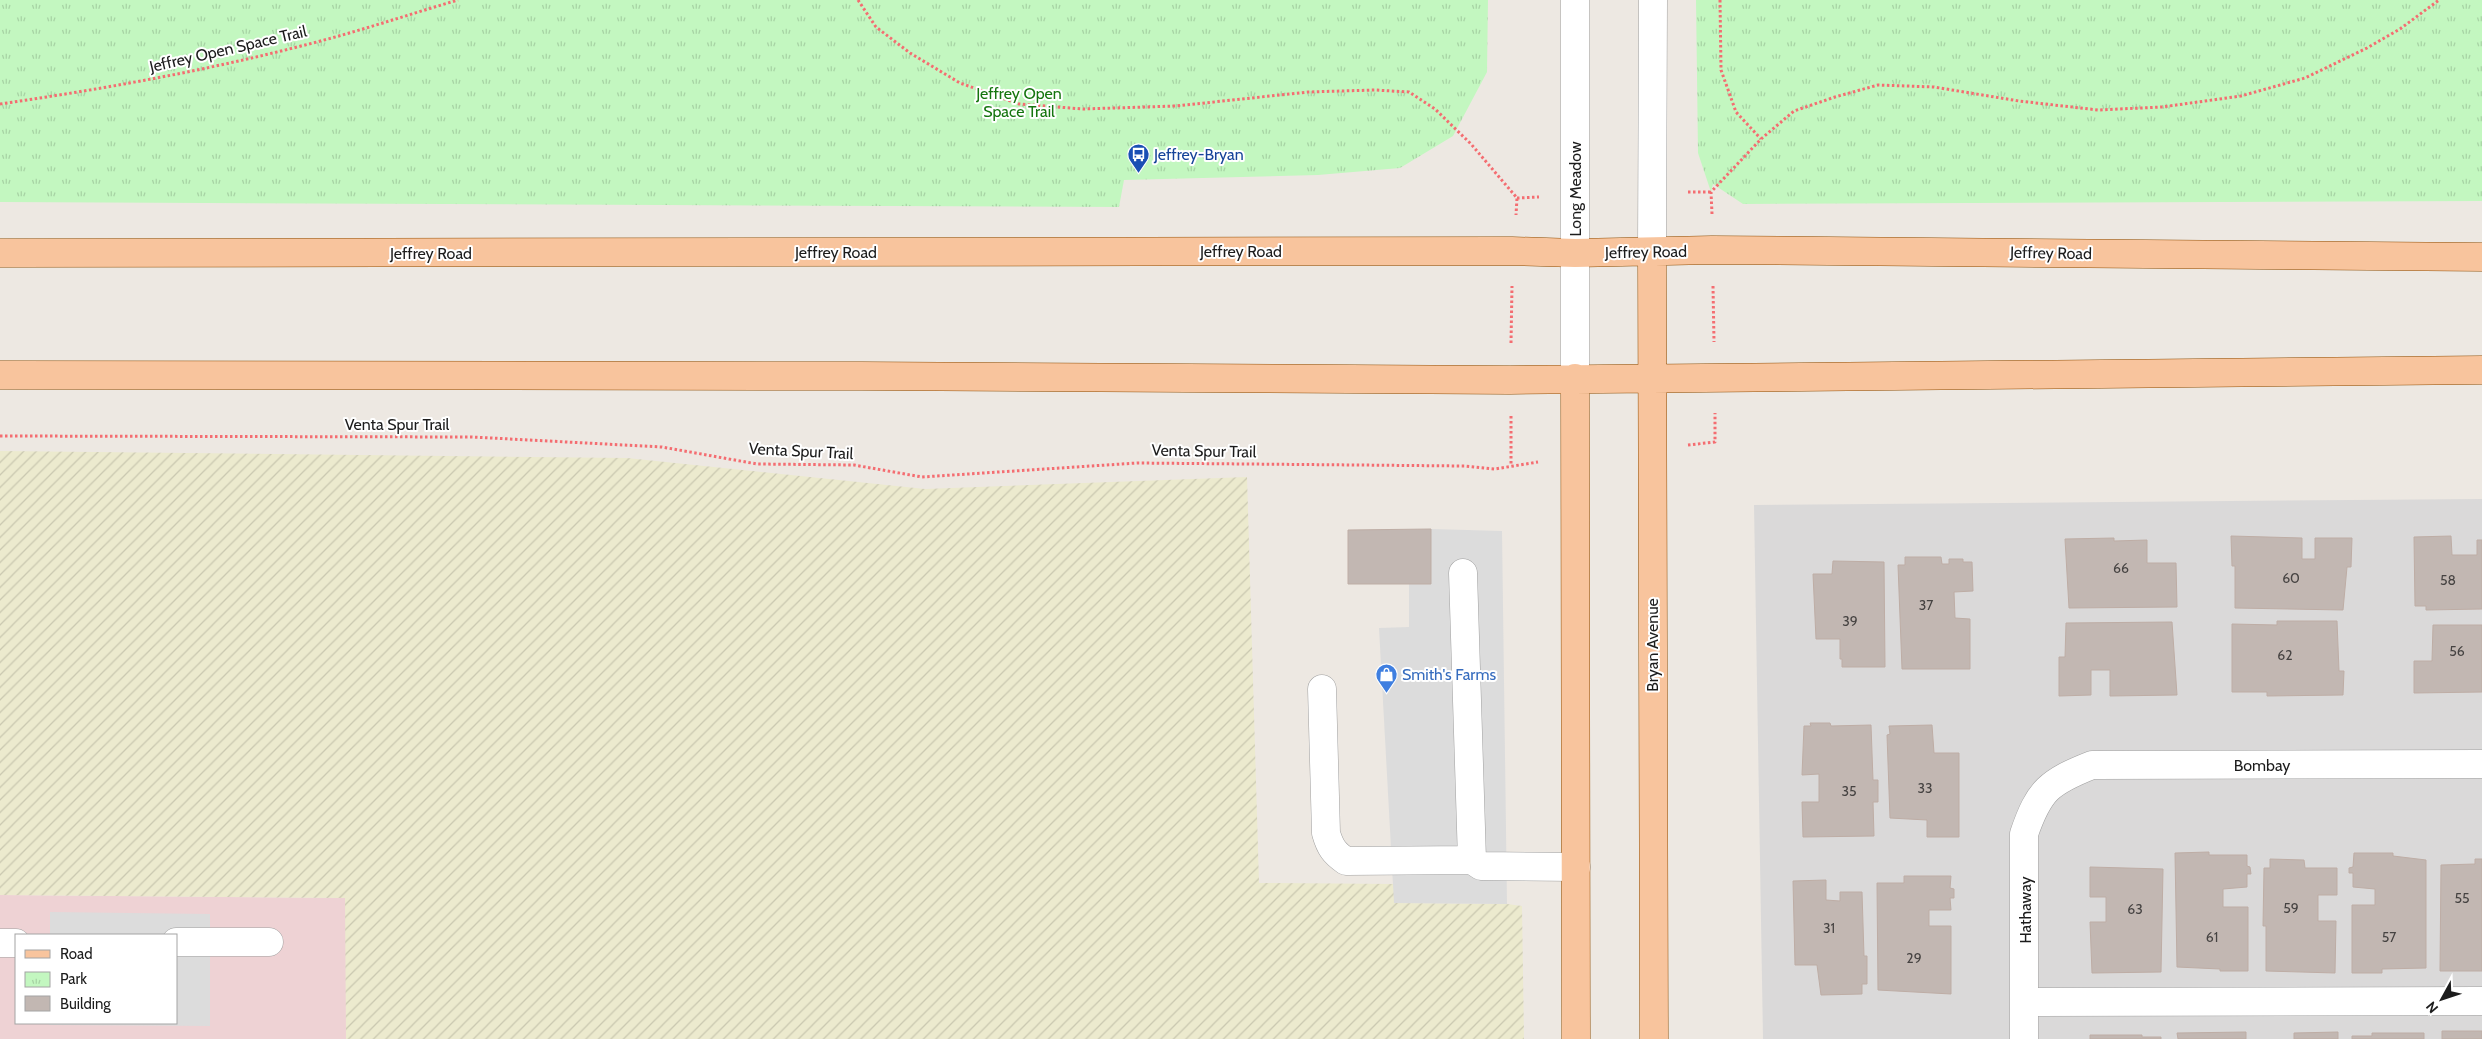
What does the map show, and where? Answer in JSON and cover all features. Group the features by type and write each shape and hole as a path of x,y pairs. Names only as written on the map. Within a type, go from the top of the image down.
{"main road":[{"name":"Jeffrey Road","path":"0,254 1512,251 1575,253 1722,250 2482,256"},
{"name":"Bryan Avenue","path":"1652,252 1650,377 1654,1039"},
{"path":"0,375 872,376 1510,380 1650,377 2482,370"},
{"path":"1575,378 1576,1039"}],"street":[{"name":"Long Meadow","path":"1575,0 1575,378"},
{"path":"1652,252 1653,0"},
{"path":"1462,573 1472,860"},
{"path":"1322,689 1326,834 1329,846 1336,854 1346,861 1472,860 1480,866 1576,867"},
{"name":"Bombay","path":"2048,788 2062,776 2092,765 2482,764"},
{"name":"Hathaway","path":"2024,1039 2024,834 2034,806 2048,788"},
{"path":"178,942 269,942"},
{"path":"0,943 15,943"},
{"path":"2025,1002 2482,1001"}],"path":[{"name":"Jeffrey Open Space Trail","path":"0,104 119,86 215,66 307,44 458,0"},
{"path":"858,0 876,26 910,53 960,83 1019,104 1092,109 1176,106 1308,92 1375,90 1409,92 1435,109 1447,120 1471,144 1517,198"},
{"path":"1720,0 1721,70 1736,112 1761,139"},
{"path":"2431,0 2431,5"},
{"path":"1711,192 1761,139 1794,111 1834,97 1878,85 1934,87 2019,101 2098,110 2162,107 2240,96 2305,78 2384,38 2439,0"},
{"name":"Venta Spur Trail","path":"0,436 472,437 662,446 757,464 854,465 922,477 1137,463 1465,466 1496,469 1511,465 1510,380"}],"shaded area":[{"path":"0,451 627,458 925,489 1247,477 1259,883 1394,884 1394,903 1507,904 1522,906 1524,1039 346,1039 345,898 0,895"},
{"path":"2482,499 2482,1039 1763,1039 1754,505"},
{"path":"1431,529 1502,531 1507,904 1394,903 1379,628 1409,627 1409,584 1431,584"},
{"path":"0,895 346,898 346,1039 0,1039"},
{"path":"50,912 210,914 210,1026 49,1025 178,1024 178,934 50,934"}],"green space":[{"name":"Jeffrey Open Space Trail","path":"0,0 1488,0 1487,72 1453,136 1400,168 1318,175 1124,180 1119,207 0,202"},
{"path":"1696,0 2482,0 2482,201 1743,204 1713,184 1711,192 1698,153"}],"building":[{"path":"1431,529 1431,584 1348,584 1348,530"},
{"path":"2231,536 2302,538 2302,559 2315,559 2315,538 2352,538 2351,567 2347,567 2343,610 2235,608 2235,566 2232,566"},
{"path":"2451,536 2452,555 2477,555 2477,540 2482,540 2482,609 2426,610 2426,606 2415,606 2414,537"},
{"path":"2114,538 2114,541 2147,540 2147,563 2176,563 2177,607 2069,608 2065,539"},
{"path":"1905,557 1941,557 1942,564 1949,564 1949,559 1963,559 1963,562 1972,562 1973,591 1954,592 1955,618 1970,619 1970,669 1902,669 1898,565 1905,565"},
{"path":"1833,561 1884,562 1885,667 1842,667 1840,639 1816,639 1813,574 1832,574"},
{"path":"2277,621 2337,621 2339,671 2344,671 2343,695 2267,696 2267,692 2232,692 2232,624 2277,625"},
{"path":"2172,622 2177,695 2110,696 2110,670 2091,670 2091,695 2059,696 2059,657 2065,657 2066,623"},
{"path":"2433,625 2482,625 2482,692 2414,693 2414,661 2432,661"},
{"path":"1810,723 1830,723 1831,726 1871,725 1873,780 1878,780 1878,802 1873,802 1874,836 1803,837 1802,802 1819,802 1819,774 1802,775 1804,726 1811,726"},
{"path":"1932,725 1934,753 1959,753 1959,837 1927,837 1927,820 1890,818 1887,735 1890,734 1889,726"},
{"path":"2209,852 2209,855 2247,855 2247,866 2250,867 2251,874 2247,874 2247,887 2223,889 2223,907 2248,907 2248,971 2220,971 2220,969 2177,967 2175,853"},
{"path":"2354,853 2393,853 2393,856 2426,860 2426,968 2382,969 2382,973 2352,973 2352,905 2375,905 2375,889 2353,887 2353,873 2349,873 2349,868 2353,867"},
{"path":"2270,859 2304,860 2305,868 2337,868 2337,895 2318,895 2318,921 2336,921 2335,973 2266,971 2266,926 2263,926 2264,868 2270,868"},
{"path":"2475,859 2482,859 2482,971 2440,971 2441,865 2475,864"},
{"path":"2090,867 2163,869 2161,972 2092,973 2090,922 2106,922 2106,897 2090,897"},
{"path":"1904,876 1951,876 1950,888 1954,889 1954,898 1950,898 1951,910 1929,910 1929,926 1951,926 1951,994 1878,990 1877,883 1904,883"},
{"path":"1826,880 1826,900 1840,901 1840,892 1862,892 1864,956 1867,956 1867,984 1862,984 1862,994 1821,995 1817,965 1795,965 1793,881"},
{"path":"2442,1031 2482,1031 2482,1039 2442,1039"},
{"path":"2246,1032 2246,1039 2178,1039 2177,1033"},
{"path":"2338,1032 2338,1039 2294,1039 2294,1033"},
{"path":"2372,1033 2424,1033 2424,1039 2352,1039 2352,1036 2372,1036"},
{"path":"2090,1035 2142,1035 2142,1037 2161,1037 2161,1039 2090,1039"}],"place":[{"name":"Jeffrey-Bryan","path":"1138,173"},
{"name":"Smith's Farms","path":"1386,693"}]}
